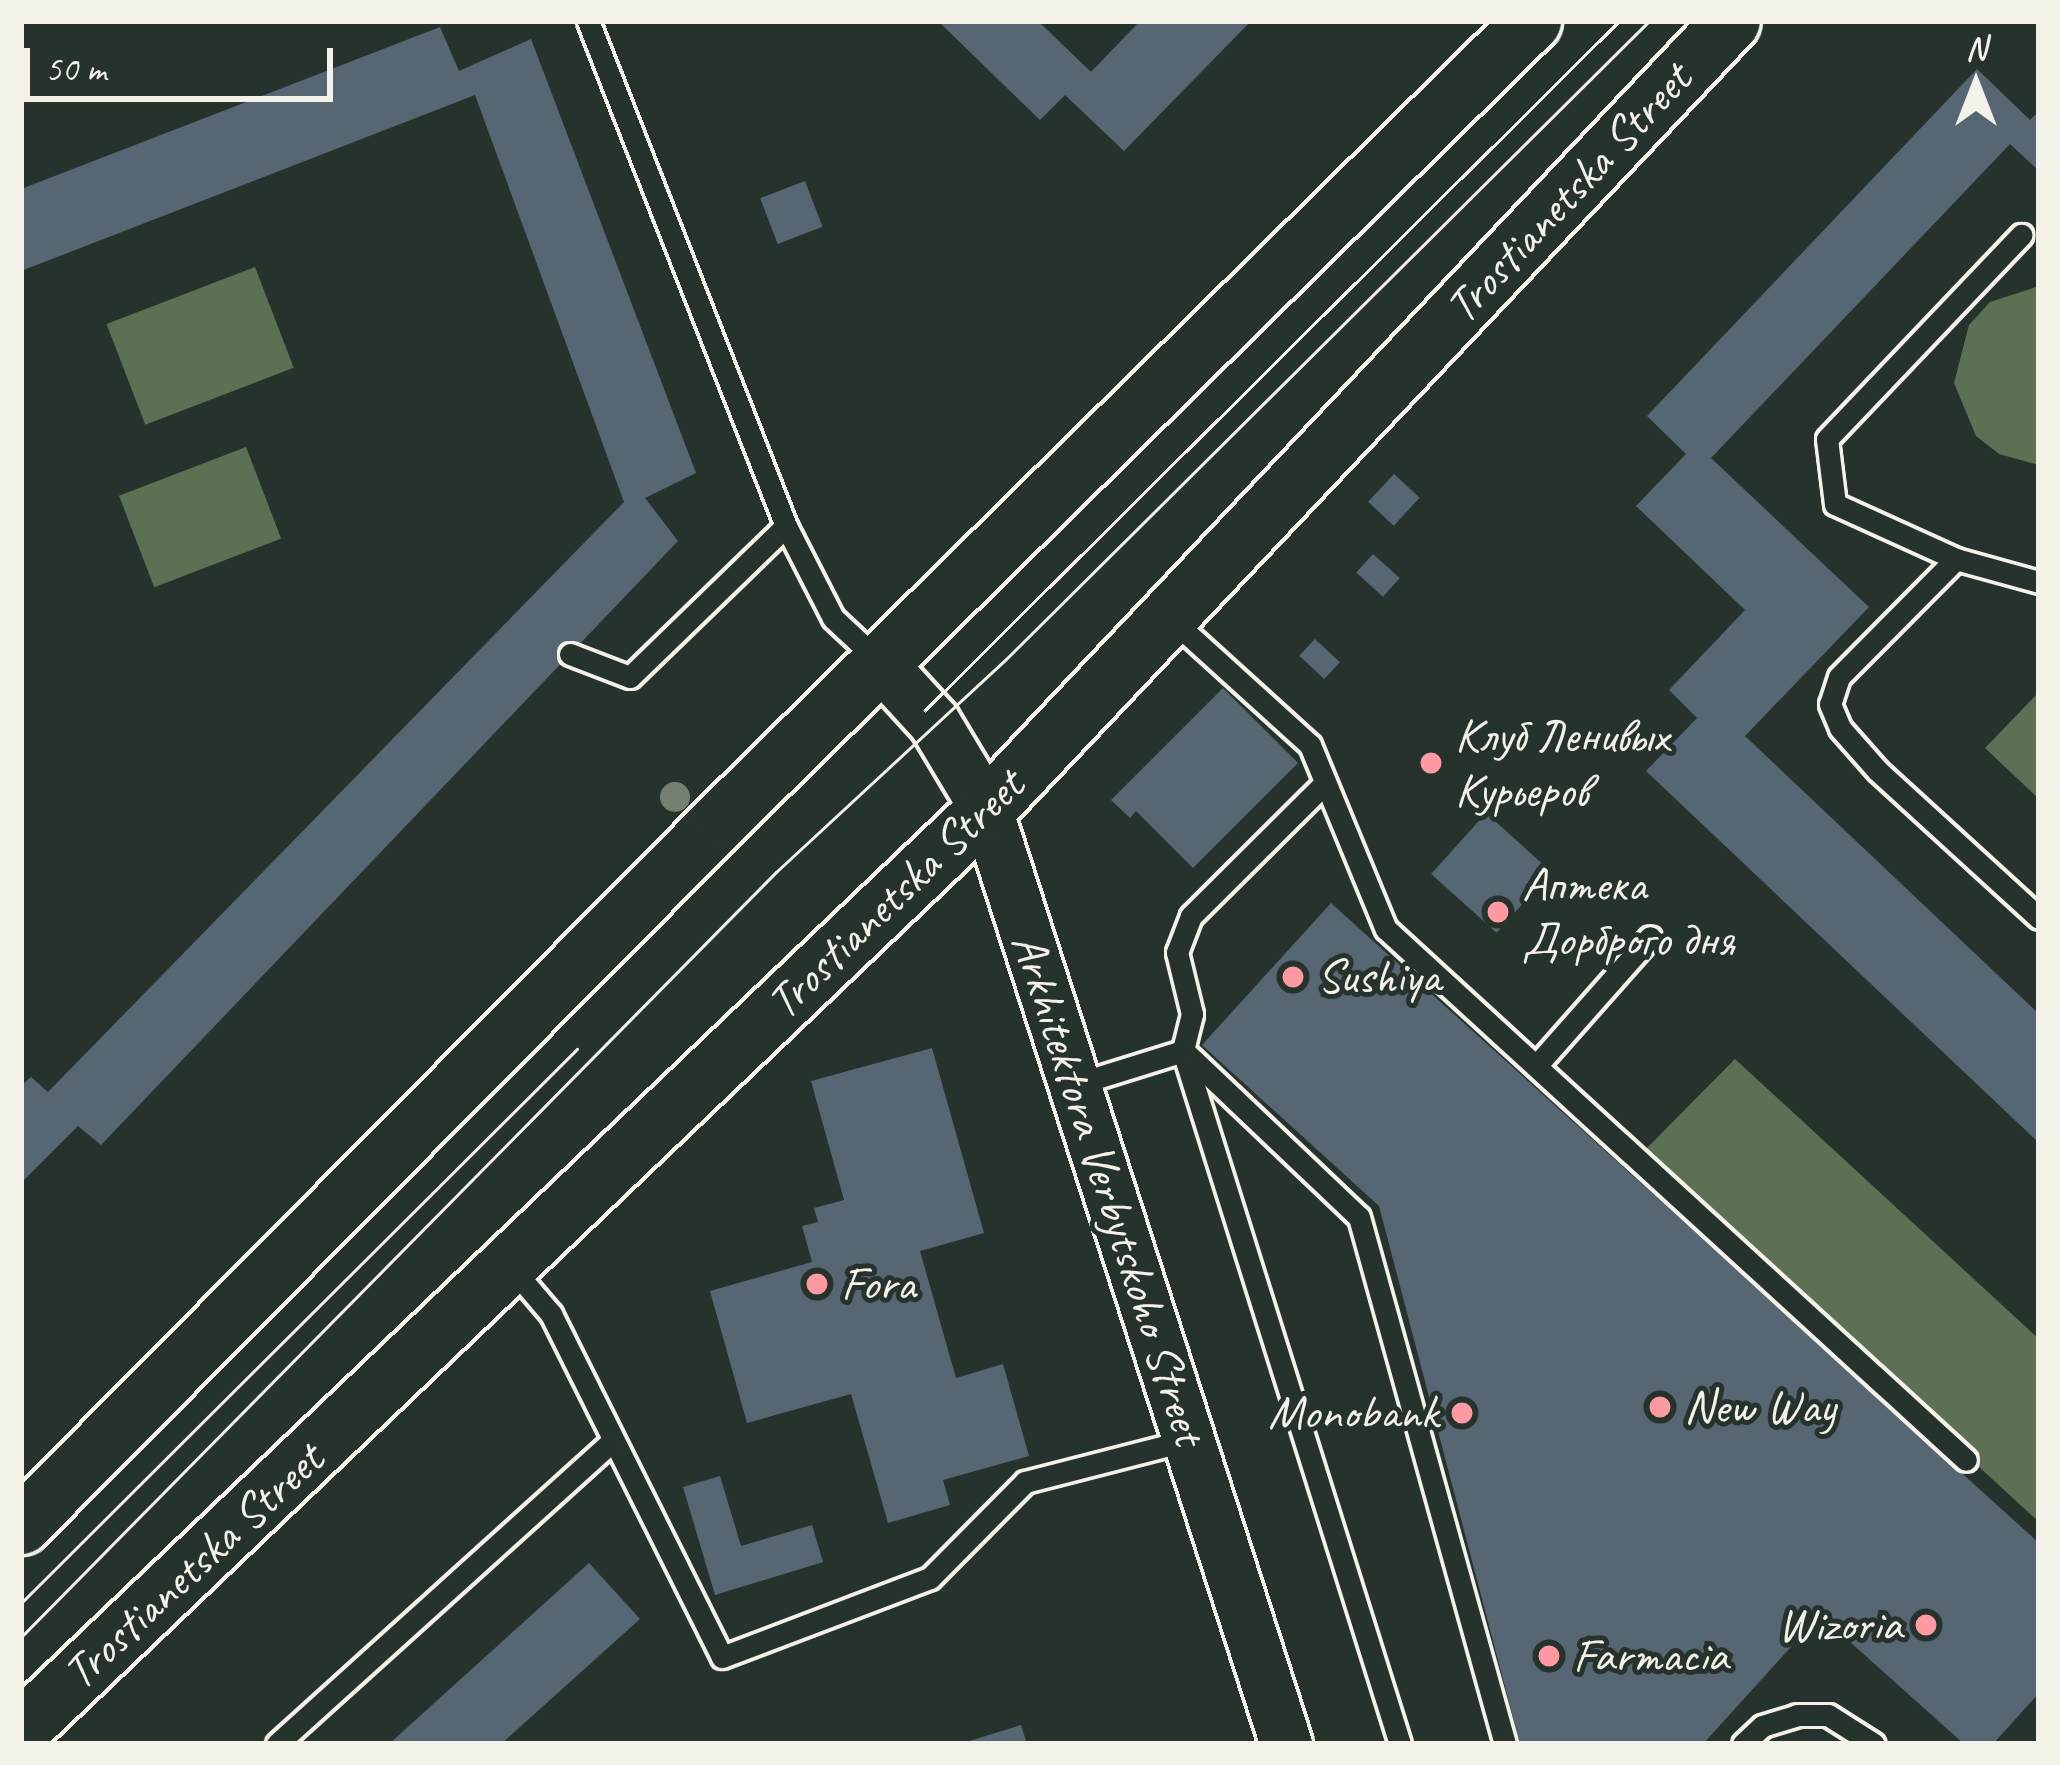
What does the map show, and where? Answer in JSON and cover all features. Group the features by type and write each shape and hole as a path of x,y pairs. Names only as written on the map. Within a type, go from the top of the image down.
{"main road":[{"path":"21,1525 879,662 1532,21"},
{"name":"Trostianetska Street","path":"21,1729 511,1267 986,809 1731,21"}],"street":[{"name":"Arkhitektora Verbytskoho Street","path":"879,662 934,722 986,809 1286,1744"}],"lane":[{"path":"588,21 785,526 833,618 879,662"},
{"path":"2021,235 1827,439 1835,504 1956,559 2039,582"},
{"path":"570,655 630,677 785,526"},
{"path":"1956,559 1839,677 1831,704 1840,728 1878,771 2039,918"},
{"path":"1169,617 1310,745 1385,929 1966,1460"},
{"path":"1325,783 1191,916 1177,952 1192,1014 1183,1051 1400,1744"},
{"path":"1536,1066 1651,937"},
{"path":"1077,1084 1183,1051"},
{"path":"1183,1051 1359,1217 1505,1744"},
{"path":"511,1267 551,1315 610,1443 722,1657 930,1578 1025,1482 1189,1440"},
{"path":"277,1744 610,1443"},
{"path":"1744,1744 1762,1726 1797,1715 1828,1715 1874,1744"}],"green space":[{"path":"255,267 294,368 145,425 107,324"},
{"path":"2039,286 2039,465 1999,454 1976,436 1954,383 1969,325 1990,302"},
{"path":"246,447 281,538 154,587 119,496"},
{"path":"2039,692 2039,799 1985,748"},
{"path":"1735,1059 2039,1339 2039,1522 1640,1155"}],"building":[{"path":"938,21 1038,21 1091,72 1140,21 1251,21 1124,151 1065,95 1040,120"},
{"path":"440,27 459,71 531,39 696,473 645,498 678,541 101,1145 78,1126 21,1183 21,1086 31,1077 48,1092 624,502 475,95 21,271 21,189"},
{"path":"1977,69 2030,120 2039,111 2039,171 2010,144 1711,458 1869,607 1745,736 2039,1014 2039,1143 1646,771 1697,718 1669,690 1745,610 1636,506 1686,454 1647,416"},
{"path":"805,181 823,227 778,244 760,198"},
{"path":"1394,474 1420,498 1394,526 1368,502"},
{"path":"1373,554 1400,578 1383,597 1356,573"},
{"path":"1315,639 1340,662 1324,679 1299,656"},
{"path":"1223,688 1298,763 1193,868 1136,811 1130,818 1111,800"},
{"path":"1486,813 1551,872 1497,933 1431,874"},
{"name":"New Way","path":"1331,903 2039,1543 2039,1693 1993,1744 1964,1744 1820,1615 1703,1744 1520,1744 1379,1206 1202,1045"},
{"path":"932,1048 984,1233 920,1251 956,1378 1003,1364 1029,1456 943,1480 950,1505 888,1523 851,1394 747,1423 710,1291 812,1262 802,1226 818,1222 814,1208 844,1200 811,1081"},
{"path":"720,1476 741,1546 812,1525 823,1562 715,1595 683,1487"},
{"path":"589,1563 640,1619 501,1744 389,1744"},
{"path":"1021,1725 1027,1744 963,1744 963,1743"}],"tram line":[{"path":"925,710 1619,21"},
{"path":"21,1637 776,872 1006,659 1649,21"},
{"path":"21,1603 577,1049"}],"place":[{"name":"Клуб Ленивых Курьеров","path":"1431,763"},
{"name":"Аптека Дорброго дня","path":"1498,912"},
{"name":"Sushiya","path":"1293,977"},
{"name":"Fora","path":"817,1284"},
{"name":"New Way","path":"1660,1407"},
{"name":"Monobank","path":"1462,1413"},
{"name":"Wizoria","path":"1926,1625"},
{"name":"Farmacia","path":"1549,1656"}]}
